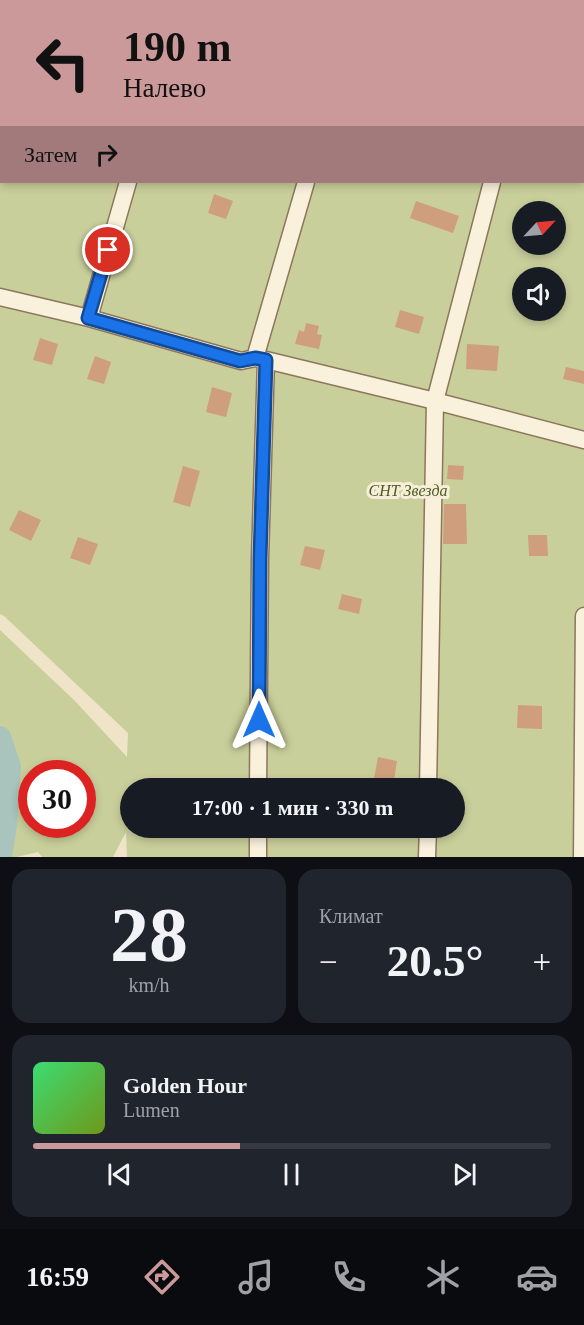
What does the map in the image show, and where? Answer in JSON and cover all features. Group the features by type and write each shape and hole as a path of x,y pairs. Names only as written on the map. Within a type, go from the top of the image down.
{"street":[{"path":"88,318 128,183"},
{"path":"258,778 261,359 306,183"},
{"path":"428,778 435,401 492,183"},
{"path":"0,297 88,318 240,361 261,359 584,440"},
{"path":"582,857 584,616"},
{"path":"258,838 258,857"},
{"path":"427,857 428,838"}],"green space":[{"name":"СНТ Звезда","path":"0,183 584,183 584,857 127,857 126,838 465,838 465,778 120,778 120,838 123,838 113,857 42,857 38,852 17,857 0,857 0,630 75,701 127,757 128,733 0,614"}],"building":[{"path":"214,194 233,201 226,219 208,213"},
{"path":"416,201 459,216 453,233 410,218"},
{"path":"400,310 424,317 419,334 395,327"},
{"path":"306,323 319,326 317,334 322,335 319,349 295,344 299,330 304,332"},
{"path":"40,338 58,344 52,365 33,360"},
{"path":"467,344 499,346 497,371 466,369"},
{"path":"95,356 111,362 104,384 87,379"},
{"path":"566,367 584,371 584,384 563,379"},
{"path":"212,387 232,393 226,417 206,412"},
{"path":"448,465 464,466 463,480 447,479"},
{"path":"183,466 200,471 190,507 173,502"},
{"path":"444,504 466,504 467,544 443,544"},
{"path":"19,510 41,520 31,541 9,530"},
{"path":"528,535 547,535 548,556 529,556"},
{"path":"78,537 98,544 90,565 70,558"},
{"path":"305,546 325,550 320,570 300,565"},
{"path":"342,594 362,599 359,614 338,609"},
{"path":"518,705 542,706 542,729 517,728"},
{"path":"378,757 397,761 394,778 374,778"}],"waterway":[{"path":"0,737 10,767 1,857"}],"route":[{"path":"108,250 88,318 240,361 255,358 266,360 260,558 259,720"}]}
